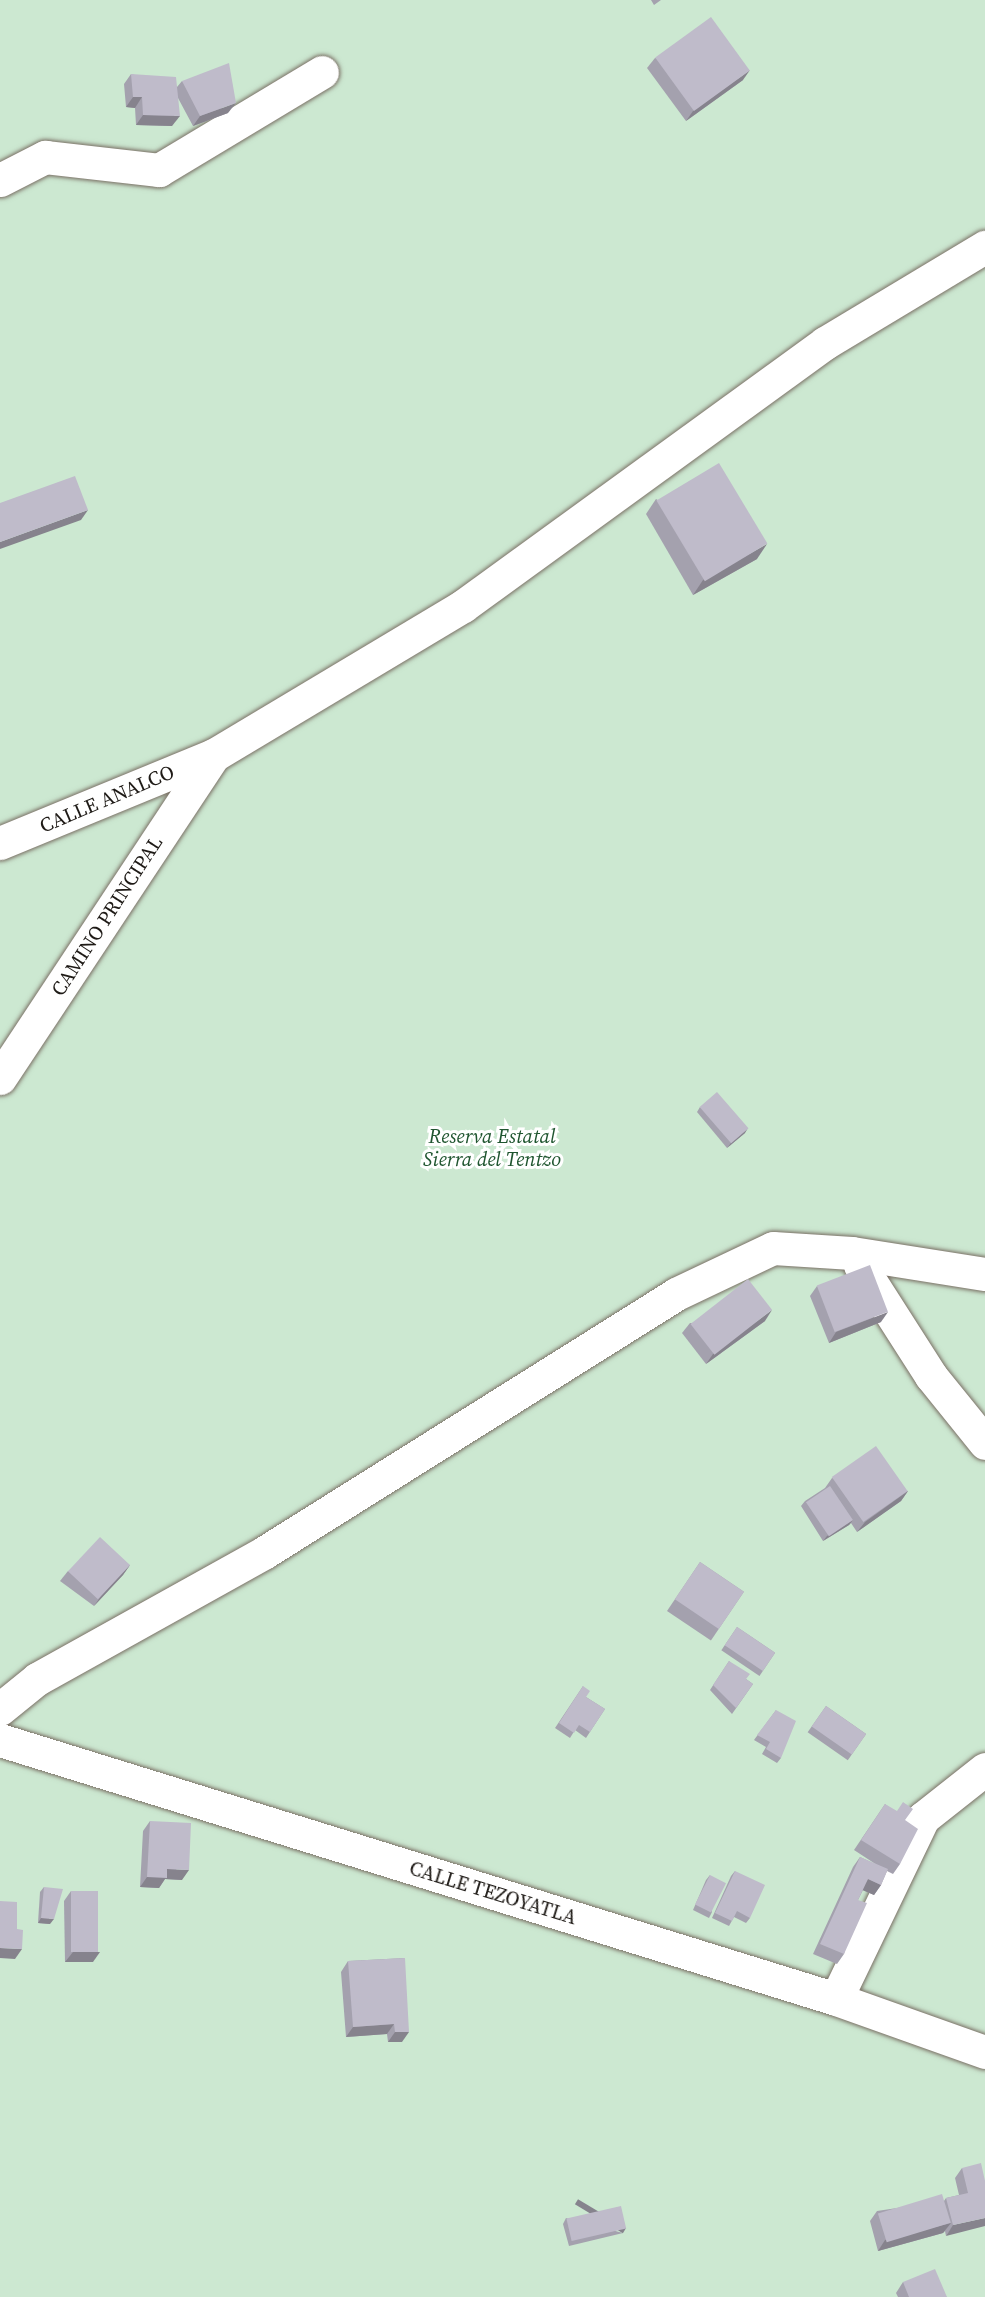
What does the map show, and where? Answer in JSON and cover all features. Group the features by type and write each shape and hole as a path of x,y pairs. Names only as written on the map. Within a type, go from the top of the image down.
{"street":[{"path":"0,180 45,157 159,170 322,72"},
{"name":"CALLE ANALCO","path":"0,843 214,755 463,606 825,343 985,247"},
{"name":"CAMINO PRINCIPAL","path":"0,1078 214,755"},
{"path":"0,1709 63,1663 264,1552 676,1294 773,1248 852,1253 985,1274"},
{"path":"852,1253 932,1376 985,1443"},
{"name":"CALLE TEZOYATLA","path":"0,1740 836,2000 985,2052"},
{"path":"836,2000 922,1818 985,1769"}],"green space":[{"name":"Reserva Estatal Sierra del Tentzo","path":"0,0 985,0 985,2297 0,2297"}],"building":[{"path":"711,17 750,70 694,111 655,58"},
{"path":"229,63 236,103 200,116 182,81"},
{"path":"131,74 176,77 180,116 143,115 142,97 133,97"},
{"path":"719,463 767,544 705,581 656,501"},
{"path":"75,476 88,510 0,542 0,503"},
{"path":"717,1092 748,1128 731,1143 700,1107"},
{"path":"870,1265 888,1312 835,1332 817,1285"},
{"path":"748,1279 772,1310 714,1355 690,1324"},
{"path":"876,1446 908,1491 863,1522 832,1477"},
{"path":"830,1486 853,1520 829,1536 806,1502"},
{"path":"100,1537 130,1565 98,1599 68,1571"},
{"path":"700,1562 744,1592 719,1629 675,1599"},
{"path":"737,1627 775,1653 763,1671 725,1645"},
{"path":"729,1661 750,1674 746,1679 753,1684 736,1708 713,1685"},
{"path":"583,1686 590,1691 586,1697 605,1709 590,1732 579,1725 574,1733 559,1723"},
{"path":"826,1706 866,1734 852,1755 812,1726"},
{"path":"776,1710 796,1721 781,1758 766,1749 770,1742 757,1735"},
{"path":"903,1802 913,1809 905,1820 918,1829 900,1864 861,1840 885,1804 897,1811"},
{"path":"150,1821 191,1823 189,1870 167,1869 167,1878 147,1877"},
{"path":"860,1857 888,1869 881,1885 868,1879 858,1900 867,1903 844,1954 820,1944"},
{"path":"735,1871 765,1885 750,1918 737,1911 732,1921 715,1913"},
{"path":"710,1875 726,1883 711,1913 695,1904"},
{"path":"44,1887 63,1889 54,1919 41,1918"},
{"path":"71,1891 98,1891 98,1952 71,1952"},
{"path":"0,1901 17,1902 17,1929 23,1930 22,1949 0,1948"},
{"path":"405,1958 409,2032 395,2032 394,2024 353,2027 348,1961"},
{"path":"981,2163 985,2181 985,2218 953,2225 946,2198 968,2193 962,2168"},
{"path":"942,2194 951,2223 887,2242 878,2214"},
{"path":"621,2206 626,2228 572,2241 566,2219"},
{"path":"935,2269 947,2297 909,2297 903,2282"}]}
